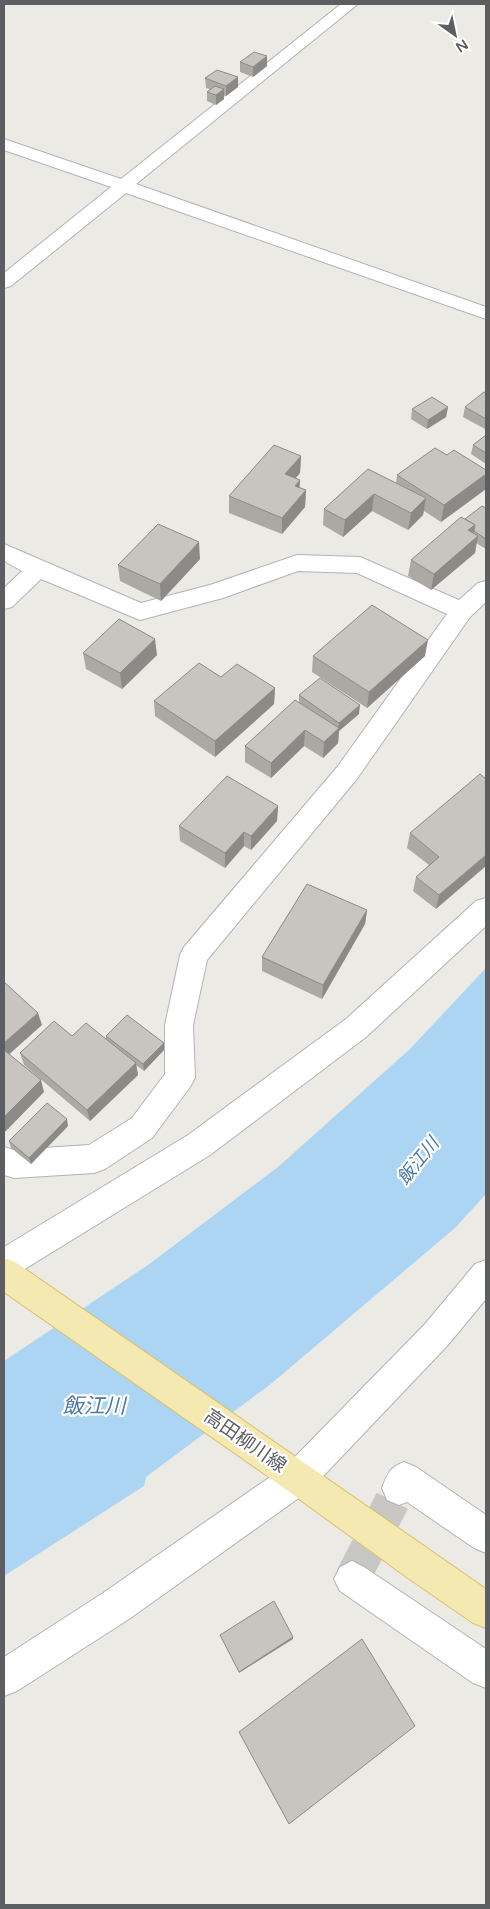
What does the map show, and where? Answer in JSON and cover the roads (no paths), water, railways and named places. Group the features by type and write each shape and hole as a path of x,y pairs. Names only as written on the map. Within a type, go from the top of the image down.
{"main road":[{"name":"高田柳川線","path":"4,1273 284,1468 420,1566 486,1610"}],"street":[{"path":"4,282 125,187 350,4"},
{"path":"4,144 486,313"},
{"path":"4,552 38,569 140,612 215,592 297,564 360,565 462,611"},
{"path":"4,601 38,569"},
{"path":"4,1161 14,1164 94,1160 142,1128 180,1078 178,1025 194,955 347,772 462,611 486,589"},
{"path":"4,1264 199,1145 356,1028 486,908"},
{"path":"4,1678 116,1606 284,1468 436,1335 486,1275"},
{"path":"399,1488 404,1479 486,1536"},
{"path":"352,1579 486,1670"}],"water":[{"name":"飯江川","path":"486,968 486,1194 455,1228 272,1383 146,1477 144,1486 4,1576 4,1361 148,1265 278,1167 410,1049"}],"tunnel":[{"path":"352,1579 399,1488"}]}
